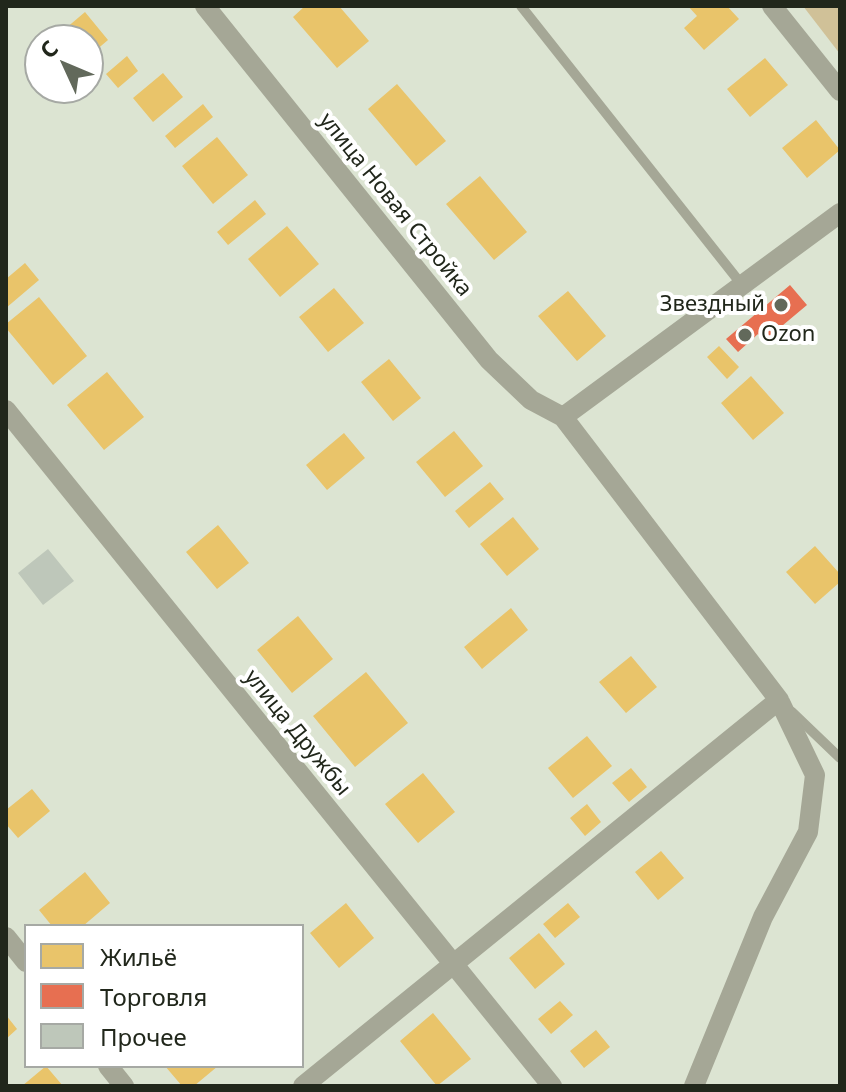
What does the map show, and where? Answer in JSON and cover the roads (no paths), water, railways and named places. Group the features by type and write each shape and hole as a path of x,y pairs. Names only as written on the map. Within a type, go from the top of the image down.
{"street":[{"name":"улица Новая Стройка","path":"205,6 489,360 531,400 563,417"},
{"path":"772,6 840,91"},
{"path":"694,1086 763,917 808,832 815,775 779,700 563,417 840,213"},
{"name":"улица Дружбы","path":"6,410 552,1086"},
{"path":"303,1086 779,700"},
{"path":"6,937 24,960"},
{"path":"110,1068 124,1086"}],"lane":[{"path":"521,6 742,285"},
{"path":"779,700 840,758"}],"place":[{"name":"Звездный","path":"781,305"},
{"name":"Ozon","path":"745,335"}]}
